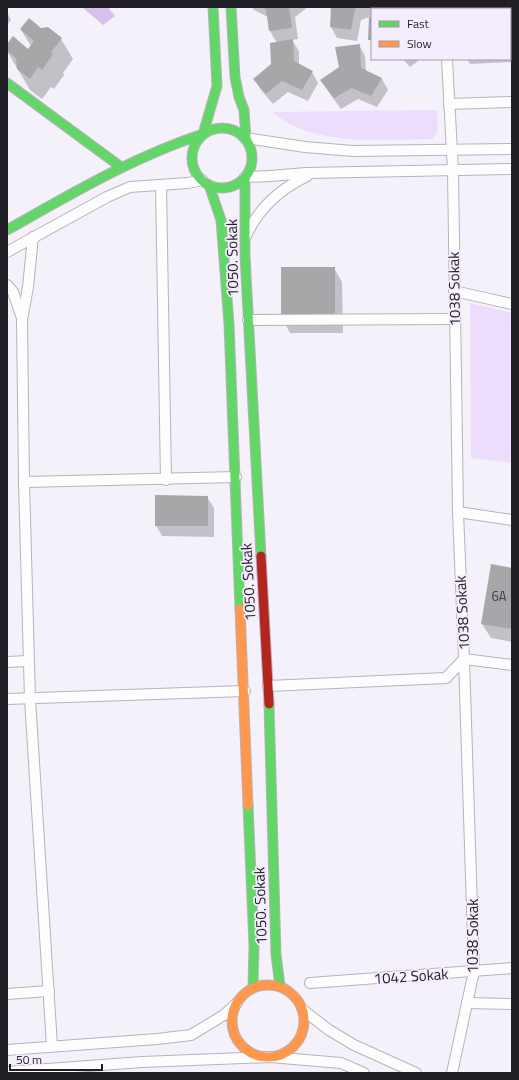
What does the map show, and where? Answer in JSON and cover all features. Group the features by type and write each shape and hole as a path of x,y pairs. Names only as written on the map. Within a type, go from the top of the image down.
{"street":[{"path":"206,182 195,169 192,160 193,150 197,141 203,134 217,86 213,7"},
{"path":"7,252 95,203 130,188 206,182 226,187 235,185 245,177 249,172 252,163 252,153 246,138 244,110 235,77 231,7"},
{"name":"1038 Sokak","path":"447,60 452,171 458,512 474,971 452,1073"},
{"path":"7,83 120,168"},
{"path":"449,104 512,102"},
{"path":"7,230 120,168 159,149 214,129 224,128 234,130 246,138 305,147 353,151 512,149"},
{"path":"245,177 313,173 512,169"},
{"path":"245,238 250,226 267,203 292,183 313,173"},
{"name":"1050. Sokak","path":"245,177 245,256 268,686 276,955 280,986"},
{"name":"1050. Sokak","path":"206,182 222,220 230,332 254,946 253,988"},
{"path":"161,185 166,480"},
{"path":"33,237 28,287 22,320 24,482 30,699 52,1046"},
{"path":"7,285 13,292 22,320"},
{"path":"454,291 512,304"},
{"path":"248,320 455,318"},
{"path":"24,482 166,480 236,477"},
{"path":"458,512 512,520"},
{"path":"268,686 446,678 464,659 512,665"},
{"path":"7,662 29,661"},
{"path":"7,699 244,691"},
{"name":"1042 Sokak","path":"310,983 512,968"},
{"path":"7,1050 157,1039 191,1035 224,1016 245,993 253,988 268,984 280,986 291,992 300,1002 303,1010 304,1025 301,1036 295,1046 286,1053 275,1056 142,1062 66,1070 7,1072"},
{"path":"7,994 49,991"},
{"path":"237,1003 232,1015 236,1038 243,1047 253,1054 264,1057 341,1064 364,1073"},
{"path":"468,1003 512,1004"},
{"path":"303,1010 329,1030 354,1045 416,1073"}],"shaded area":[{"path":"82,7 108,7 115,16 103,25"},
{"path":"437,110 438,129 433,139 392,140 349,139 328,136 307,131 289,123 272,112"},
{"path":"470,303 512,313 512,463 471,458"}],"building":[{"path":"262,7 289,7 292,28 269,31 266,9"},
{"path":"331,7 360,7 355,9 351,30 330,27"},
{"path":"394,7 416,7 416,8"},
{"path":"369,17 371,17 371,40 368,40"},
{"path":"29,18 41,28 48,27 62,38 51,52 53,54 42,70 38,67 30,79 17,69 16,58 7,51 7,44 13,36 28,49 34,41 20,29"},
{"path":"511,25 512,34 511,50"},
{"path":"293,39 294,61 313,71 302,90 282,81 266,94 253,79 271,64 270,43"},
{"path":"360,44 361,68 382,78 371,96 352,88 334,98 320,80 339,67 335,47"},
{"path":"281,267 335,267 335,318 281,318"},
{"path":"155,495 208,496 208,526 155,526"},
{"path":"491,564 512,568 512,629 481,624"}],"traffic: fast":[{"path":"7,230 127,165 177,143 203,134 217,86 213,7"},
{"path":"231,7 235,77 239,97 244,110 246,138"},
{"path":"7,83 121,167"},
{"path":"222,128 239,133 247,141 252,158 247,175 239,183 222,188 205,183 197,175 192,158 197,141 205,133 222,128"},
{"path":"245,177 245,256 261,556"},
{"path":"209,185 221,220 229,324 240,609"},
{"path":"269,704 276,955 280,986"},
{"path":"248,805 254,946 253,988"}],"traffic: slow":[{"path":"240,609 248,805"},
{"path":"268,985 288,991 298,1001 304,1021 298,1041 288,1051 268,1057 248,1051 238,1041 232,1021 238,1001 248,991 268,985"}],"traffic: jam":[{"path":"261,556 269,704"}]}
